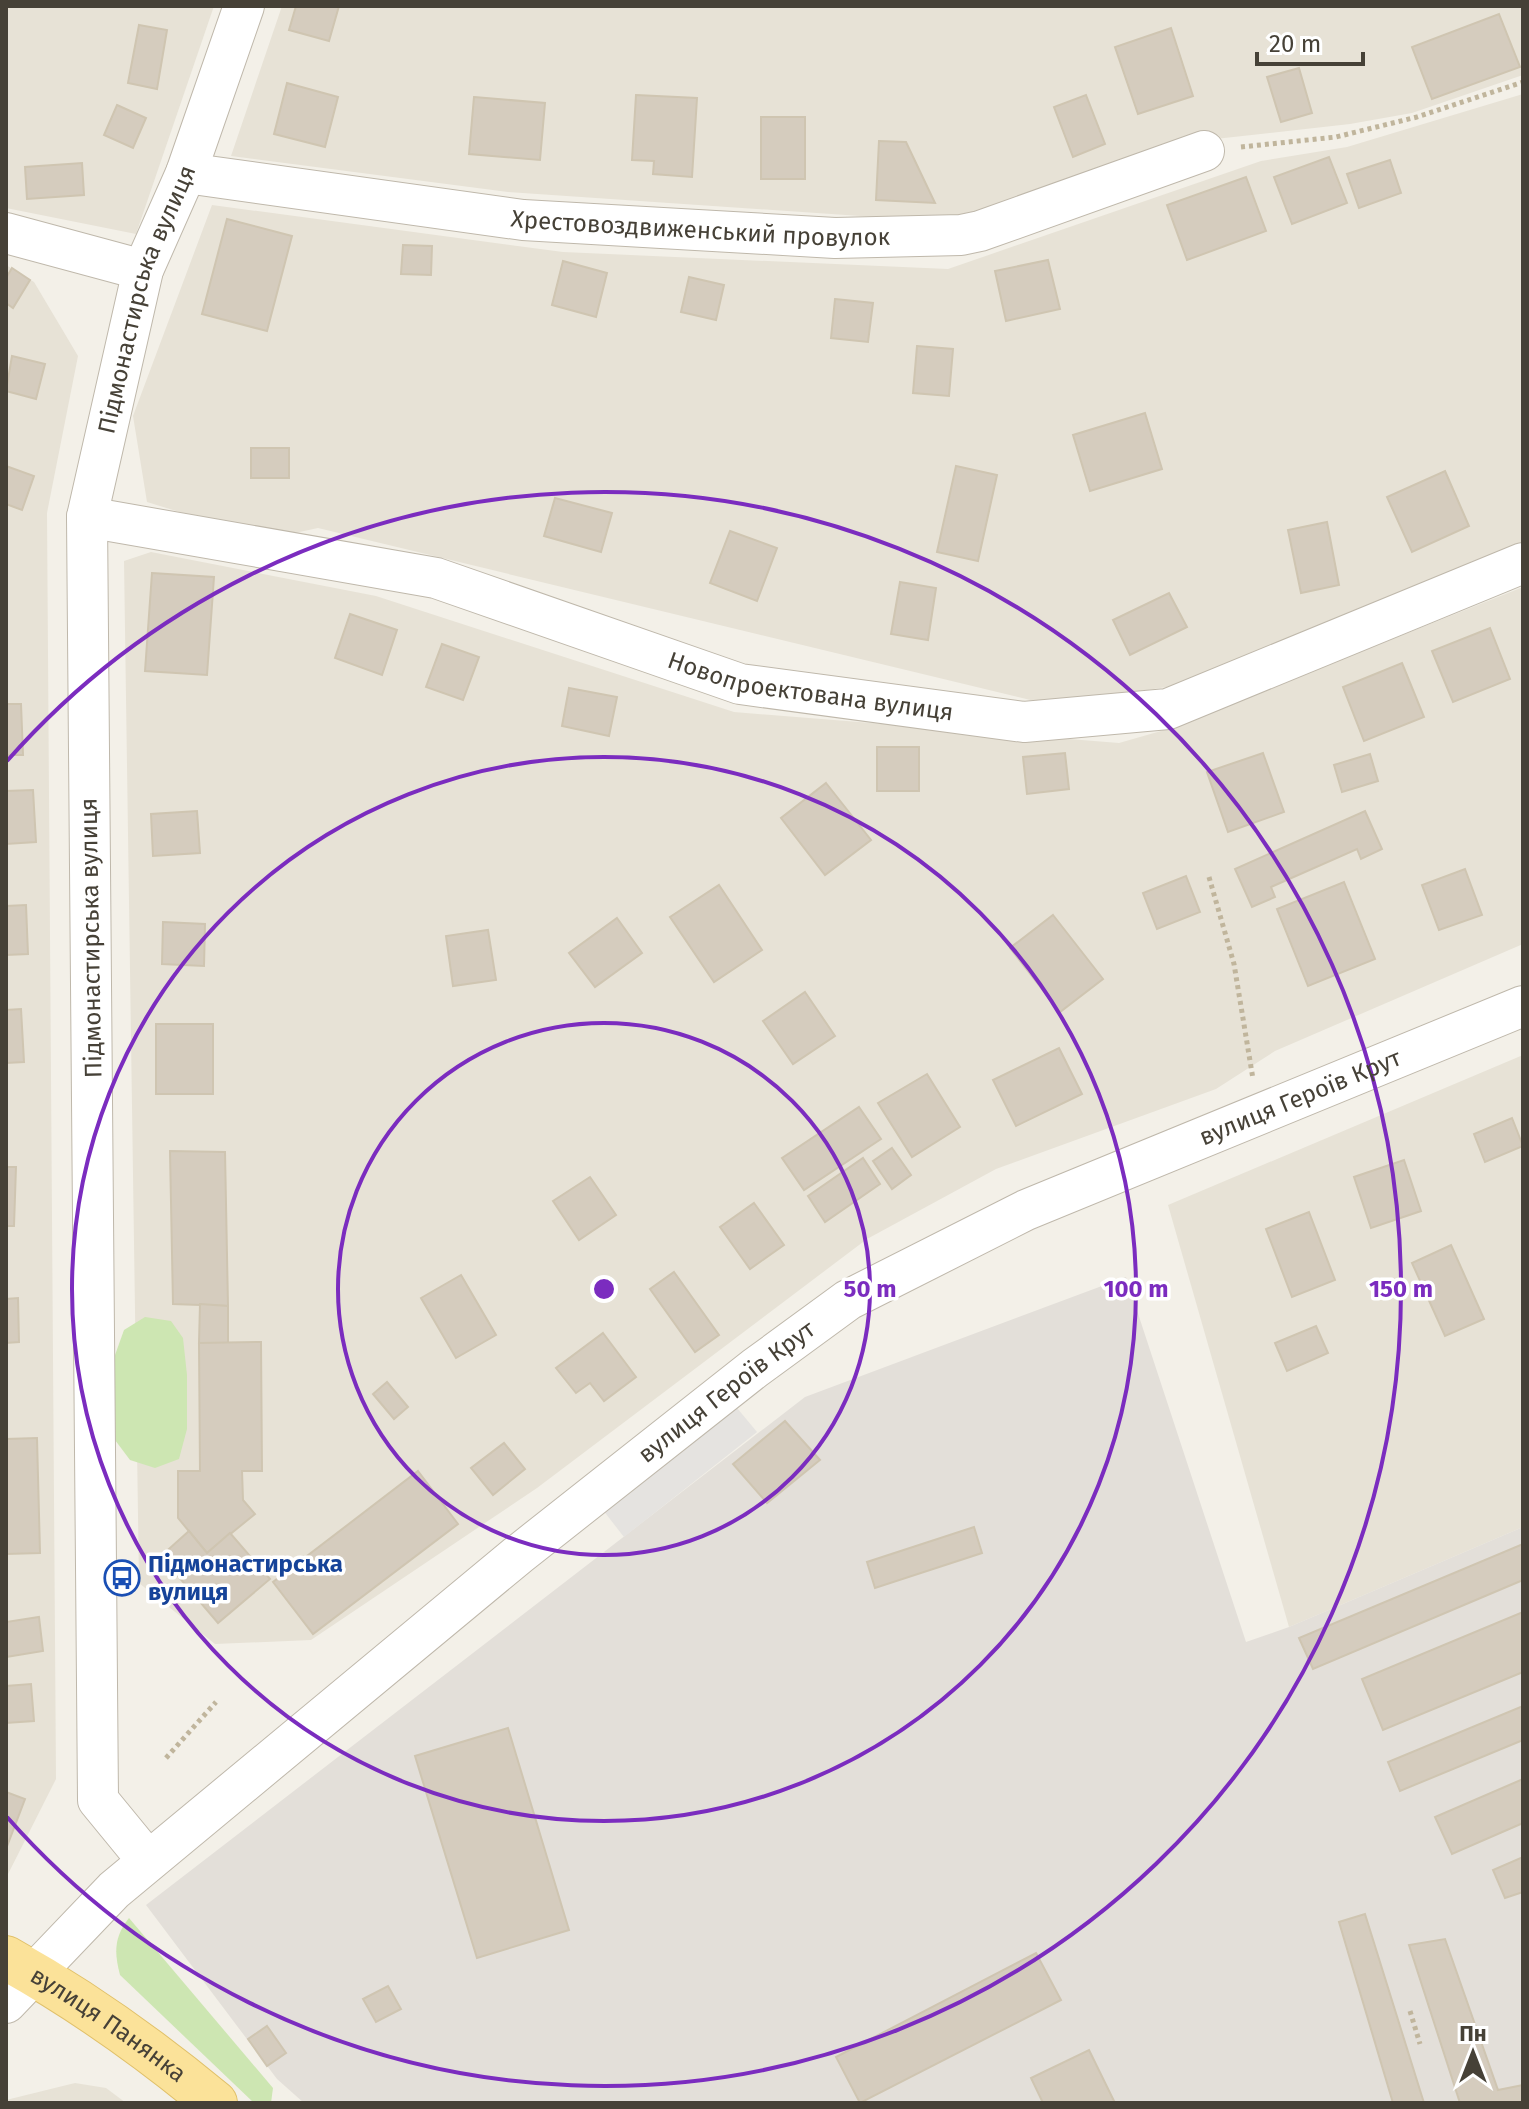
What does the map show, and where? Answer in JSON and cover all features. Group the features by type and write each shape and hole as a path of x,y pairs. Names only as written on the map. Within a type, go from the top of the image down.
{"main road":[{"name":"вулиця Панянка","path":"15,1978 88,2008 215,2103"}],"street":[{"name":"Підмонастирська вулиця","path":"148,1861 98,1800 87,517 143,270 186,173 244,6"},
{"name":"Хрестовоздвиженський провулок","path":"186,173 523,220 835,238 970,233 1204,151"},
{"path":"6,233 143,270"},
{"name":"Новопроектована вулиця","path":"87,517 436,578 740,684 1024,722 1168,709 1523,563"},
{"name":"вулиця Героїв Крут","path":"148,1861 518,1555 755,1368 848,1300 1026,1210 1523,1006"},
{"path":"15,1978 148,1861"}],"path":[{"path":"1204,151 1336,137 1417,117 1523,82"},
{"path":"1209,877 1234,964 1255,1092"},
{"path":"166,1758 216,1702"},
{"path":"1410,2011 1420,2044"}],"shaded area":[{"path":"6,6 214,6 136,234 6,208"},
{"path":"282,6 1523,6 1523,75 1412,113 1350,124 1170,144 986,212 933,221 508,192 231,156"},
{"path":"1523,94 1523,545 1173,686 1051,705 318,528 267,539 147,502 133,416 212,205 563,252 948,269 1261,161 1347,147"},
{"path":"6,265 34,282 78,356 47,513 56,1779 6,1878"},
{"path":"151,552 376,596 734,712 1119,743 1161,731 1523,587 1523,944 1275,1051 1216,1089 996,1169 867,1239 537,1488 311,1640 215,1644 139,1583 124,561"},
{"path":"1523,1055 1523,1527 1289,1627 1168,1205"},
{"path":"1126,1277 1246,1642 1289,1627 1523,1527 1523,2103 304,2103 277,2079 146,1905 805,1397"},
{"path":"732,1402 757,1432 624,1537 599,1505"},
{"path":"75,2083 106,2088 126,2103 6,2103 6,2100"}],"green space":[{"path":"145,1317 171,1321 183,1338 187,1375 187,1429 179,1459 155,1468 130,1460 115,1440 110,1408 115,1355 124,1330"},
{"path":"129,1918 273,2088 271,2103 254,2103 120,1975 117,1945 120,1932"}],"building":[{"path":"296,6 339,6 329,41 289,30"},
{"path":"1499,14 1520,67 1432,99 1412,47"},
{"path":"139,25 167,30 157,89 128,83"},
{"path":"1171,28 1193,96 1138,114 1115,47"},
{"path":"1299,68 1312,113 1281,122 1267,77"},
{"path":"287,83 338,97 325,147 274,134"},
{"path":"636,95 697,98 692,177 653,174 654,161 632,160"},
{"path":"1086,95 1105,144 1073,157 1054,107"},
{"path":"474,97 545,103 540,160 469,154"},
{"path":"117,105 146,118 133,148 104,135"},
{"path":"761,117 805,117 805,179 761,179"},
{"path":"879,141 906,142 935,203 876,200"},
{"path":"1329,157 1347,203 1292,224 1274,177"},
{"path":"1390,160 1401,193 1359,208 1347,174"},
{"path":"82,163 84,195 27,199 25,167"},
{"path":"1246,177 1266,231 1187,260 1167,205"},
{"path":"227,219 292,236 267,331 202,314"},
{"path":"403,245 432,246 431,275 401,274"},
{"path":"1048,260 1060,309 1006,321 995,271"},
{"path":"563,261 607,273 596,317 552,305"},
{"path":"12,268 30,280 13,308 6,303 6,278"},
{"path":"689,277 724,285 716,320 681,312"},
{"path":"835,299 873,303 868,342 831,338"},
{"path":"917,346 953,349 949,396 913,393"},
{"path":"12,356 45,364 36,399 6,391"},
{"path":"1145,413 1162,469 1090,491 1073,435"},
{"path":"251,448 289,448 289,478 251,478"},
{"path":"6,466 34,476 22,510 6,504"},
{"path":"956,466 997,475 978,561 937,552"},
{"path":"1445,471 1469,526 1412,552 1387,497"},
{"path":"555,498 612,513 601,552 544,536"},
{"path":"1327,522 1339,585 1301,593 1288,530"},
{"path":"730,531 777,548 757,601 710,583"},
{"path":"152,573 214,577 207,675 145,671"},
{"path":"900,582 936,588 928,640 891,634"},
{"path":"1169,593 1187,627 1130,655 1113,620"},
{"path":"350,614 397,630 382,675 335,658"},
{"path":"1490,628 1510,679 1453,702 1432,651"},
{"path":"442,644 479,657 463,700 426,687"},
{"path":"1402,663 1424,717 1364,741 1343,687"},
{"path":"569,688 617,697 609,736 562,726"},
{"path":"6,704 21,704 23,755 6,755"},
{"path":"877,747 919,747 919,791 877,791"},
{"path":"1065,753 1069,789 1027,794 1023,757"},
{"path":"1263,753 1284,812 1228,832 1207,772"},
{"path":"1370,754 1378,781 1342,792 1334,765"},
{"path":"826,783 871,840 825,875 781,818"},
{"path":"33,790 36,842 6,844 6,791"},
{"path":"197,811 200,853 153,856 151,814"},
{"path":"1365,811 1382,849 1361,859 1357,849 1271,887 1275,897 1252,907 1235,869"},
{"path":"1465,869 1482,915 1439,930 1422,885"},
{"path":"1186,876 1200,912 1157,929 1143,893"},
{"path":"1344,882 1375,959 1308,986 1277,909"},
{"path":"719,885 762,950 714,982 670,917"},
{"path":"26,905 28,954 6,955 6,906"},
{"path":"1053,915 1103,979 1060,1012 1010,948"},
{"path":"617,918 642,953 595,987 569,953"},
{"path":"163,922 205,924 204,966 162,964"},
{"path":"488,930 496,980 453,986 446,936"},
{"path":"805,992 835,1036 793,1064 763,1021"},
{"path":"21,1009 24,1062 6,1063 6,1010"},
{"path":"156,1024 213,1024 213,1094 156,1094"},
{"path":"1059,1048 1082,1094 1016,1126 993,1080"},
{"path":"927,1074 960,1127 912,1157 878,1103"},
{"path":"859,1107 881,1139 804,1190 782,1158"},
{"path":"1512,1118 1523,1146 1485,1162 1474,1134"},
{"path":"892,1148 911,1175 892,1189 873,1161"},
{"path":"170,1151 225,1152 228,1306 173,1304"},
{"path":"863,1158 880,1184 825,1222 808,1196"},
{"path":"1404,1160 1421,1211 1371,1228 1354,1177"},
{"path":"6,1167 16,1167 14,1226 6,1226"},
{"path":"590,1177 616,1215 579,1240 553,1201"},
{"path":"754,1203 784,1245 750,1269 720,1227"},
{"path":"1309,1212 1335,1280 1292,1297 1266,1229"},
{"path":"1451,1245 1484,1319 1445,1336 1412,1263"},
{"path":"674,1272 719,1335 695,1352 650,1289"},
{"path":"461,1275 496,1335 456,1358 421,1298"},
{"path":"18,1298 19,1342 6,1343 6,1299"},
{"path":"200,1304 228,1306 228,1343 199,1343"},
{"path":"1316,1326 1328,1353 1287,1371 1275,1343"},
{"path":"603,1333 636,1377 604,1401 590,1383 576,1393 556,1368"},
{"path":"261,1342 262,1471 242,1471 243,1500 255,1514 207,1553 178,1518 178,1471 200,1471 199,1343"},
{"path":"387,1382 408,1407 394,1419 373,1394"},
{"path":"785,1421 820,1460 767,1503 733,1464"},
{"path":"37,1438 40,1553 6,1554 6,1439"},
{"path":"504,1443 525,1469 493,1495 471,1468"},
{"path":"418,1471 458,1524 313,1634 273,1582"},
{"path":"974,1527 982,1553 875,1588 867,1562"},
{"path":"189,1531 207,1553 230,1533 270,1579 218,1623 161,1556"},
{"path":"1523,1544 1523,1580 1313,1669 1299,1638"},
{"path":"1523,1612 1523,1672 1383,1730 1362,1679"},
{"path":"39,1617 43,1651 6,1657 6,1622"},
{"path":"31,1684 34,1721 6,1723 6,1686"},
{"path":"1523,1706 1523,1740 1400,1791 1388,1762"},
{"path":"508,1728 569,1930 477,1958 415,1756"},
{"path":"1523,1779 1523,1823 1452,1854 1435,1817"},
{"path":"6,1792 25,1799 6,1849"},
{"path":"1523,1857 1523,1892 1505,1898 1493,1870"},
{"path":"1365,1914 1424,2103 1393,2103 1339,1922"},
{"path":"1445,1939 1498,2090 1523,2085 1523,2103 1460,2103 1409,1945"},
{"path":"1036,1953 1061,2000 860,2103 836,2057"},
{"path":"388,1986 401,2009 376,2022 363,1999"},
{"path":"267,2026 286,2053 267,2066 248,2039"},
{"path":"1089,2050 1115,2103 1043,2103 1031,2078"}],"place":[{"name":"Підмонастирська вулиця","path":"122,1578"}]}
